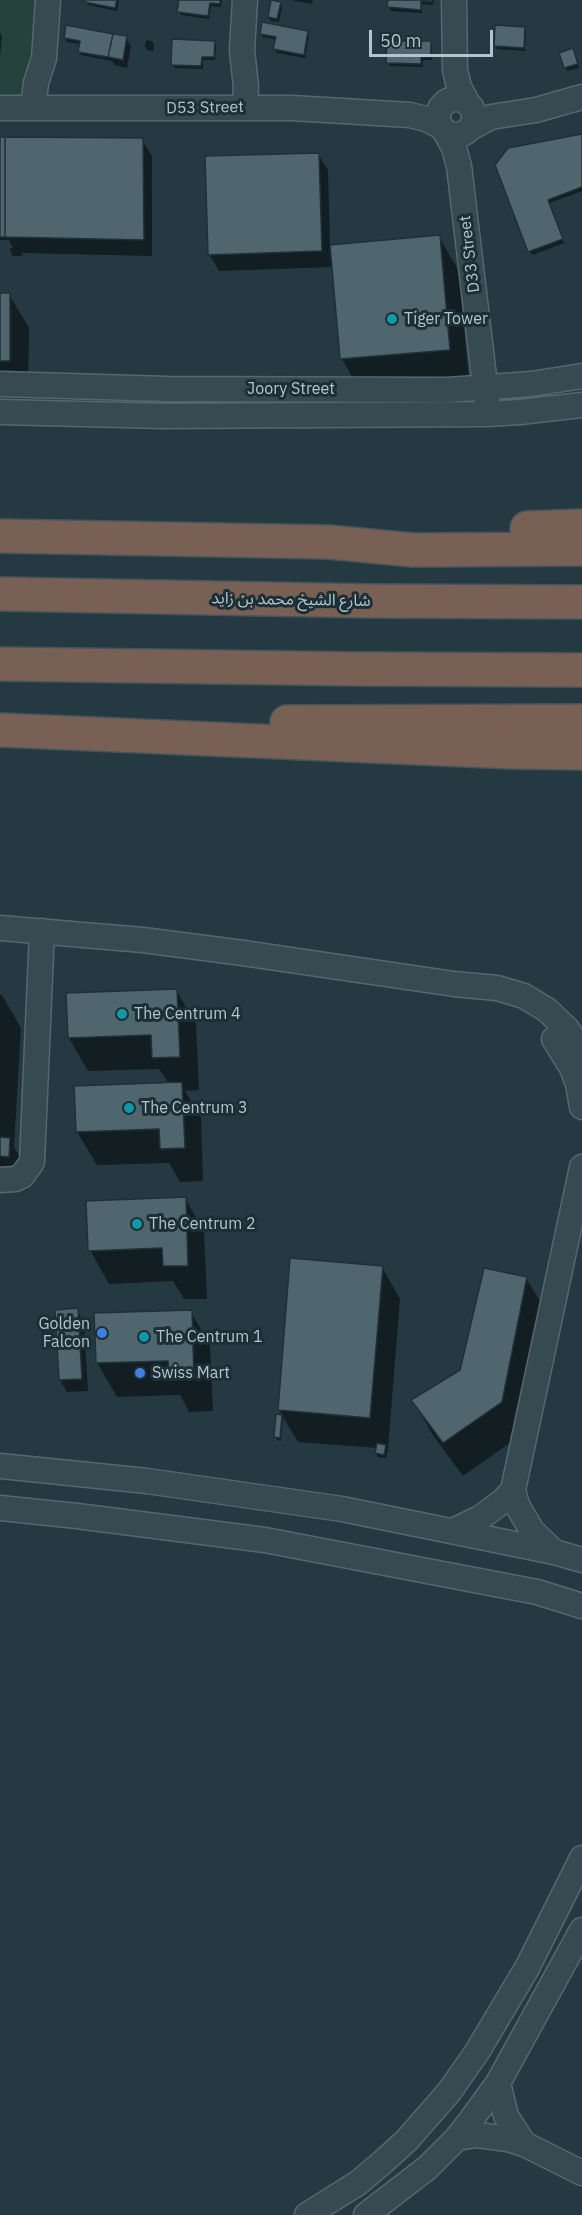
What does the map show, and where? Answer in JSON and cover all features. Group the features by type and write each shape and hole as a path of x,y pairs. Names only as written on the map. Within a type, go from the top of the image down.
{"highway":[{"path":"328,542 414,534 582,526"},
{"path":"0,536 328,542 413,550 582,549"},
{"name":"شارع الشيخ محمد بن زايد","path":"0,594 372,601 582,602"},
{"path":"0,664 582,670"},
{"path":"51,733 228,722 582,721"},
{"path":"0,730 501,752 582,753"}],"street":[{"path":"41,107 48,79 44,58 48,0"},
{"path":"238,108 246,87 242,50 245,0"},
{"name":"D33 Street","path":"454,0 459,166 488,414"},
{"path":"456,116 499,115 536,110 582,97"},
{"name":"D53 Street","path":"0,108 292,108 456,116"},
{"name":"Joory Street","path":"0,384 167,389 485,388 582,376"},
{"name":"Joory Street","path":"0,412 164,416 488,414 582,405"},
{"path":"0,928 143,940 454,984 497,988 511,991 536,1002 558,1019 582,1052"},
{"path":"0,1180 22,1176 32,1162 42,931"},
{"path":"454,984 486,994 518,1008 544,1027 565,1053 578,1084 582,1107"},
{"path":"554,1552 532,1531 517,1505 513,1490 582,1167"},
{"path":"0,1466 103,1476 342,1509 554,1552 582,1560"},
{"path":"453,1531 480,1518 503,1501 513,1490"},
{"path":"0,1508 77,1515 265,1540 537,1592 582,1606"},
{"path":"307,2215 358,2183 384,2161 449,2092 477,2052 522,1977 582,1858"},
{"path":"366,2215 427,2168 457,2138 498,2083 582,1930"},
{"path":"498,2083 506,2116 524,2144"},
{"path":"457,2138 477,2135 491,2136 524,2144 582,2173"}],"green space":[{"path":"0,0 36,0 25,99 0,99"}],"building":[{"path":"85,0 117,0 115,8 84,2"},
{"path":"179,0 220,0 220,4 210,3 208,16 177,12"},
{"path":"271,0 281,2 277,19 268,17"},
{"path":"388,0 432,0 432,2 421,1 421,10 387,7"},
{"path":"262,22 308,31 304,55 273,49 276,37 260,34"},
{"path":"66,25 113,34 108,57 78,52 80,41 64,38"},
{"path":"495,25 525,27 524,48 494,46"},
{"path":"113,34 127,36 123,60 108,57"},
{"path":"172,39 215,41 214,57 202,57 201,66 171,65"},
{"path":"387,41 431,41 431,57 421,57 421,64 386,63"},
{"path":"573,48 578,64 564,68 559,53"},
{"path":"582,134 582,187 548,200 563,239 528,252 495,165 508,148"},
{"path":"0,137 5,137 5,237 0,237"},
{"path":"5,137 143,138 144,240 5,237"},
{"path":"319,153 322,251 208,255 205,156"},
{"name":"Tiger Tower","path":"440,235 450,350 340,359 330,245"},
{"path":"0,293 10,293 10,361 0,361"},
{"name":"The Centrum 4","path":"177,989 180,1057 152,1058 151,1035 68,1038 66,993"},
{"name":"The Centrum 3","path":"182,1082 185,1148 160,1149 159,1129 76,1132 74,1086"},
{"path":"0,1137 10,1138 9,1157 0,1156"},
{"name":"The Centrum 2","path":"186,1197 188,1266 163,1266 162,1248 88,1251 86,1201"},
{"path":"290,1258 383,1266 370,1418 278,1410"},
{"path":"484,1268 527,1277 502,1402 443,1443 411,1400 460,1370"},
{"path":"78,1308 82,1379 59,1380 55,1310"},
{"name":"The Centrum 1","path":"192,1310 194,1378 169,1379 168,1361 96,1363 94,1313"},
{"path":"276,1414 282,1415 280,1438 274,1437"},
{"path":"377,1443 386,1445 384,1455 375,1453"}],"place":[{"name":"Tiger Tower","path":"392,319"},
{"name":"The Centrum 4","path":"122,1014"},
{"name":"The Centrum 3","path":"129,1108"},
{"name":"The Centrum 2","path":"137,1224"},
{"name":"Golden Falcon","path":"102,1333"},
{"name":"The Centrum 1","path":"144,1337"},
{"name":"Swiss Mart","path":"140,1373"}]}
